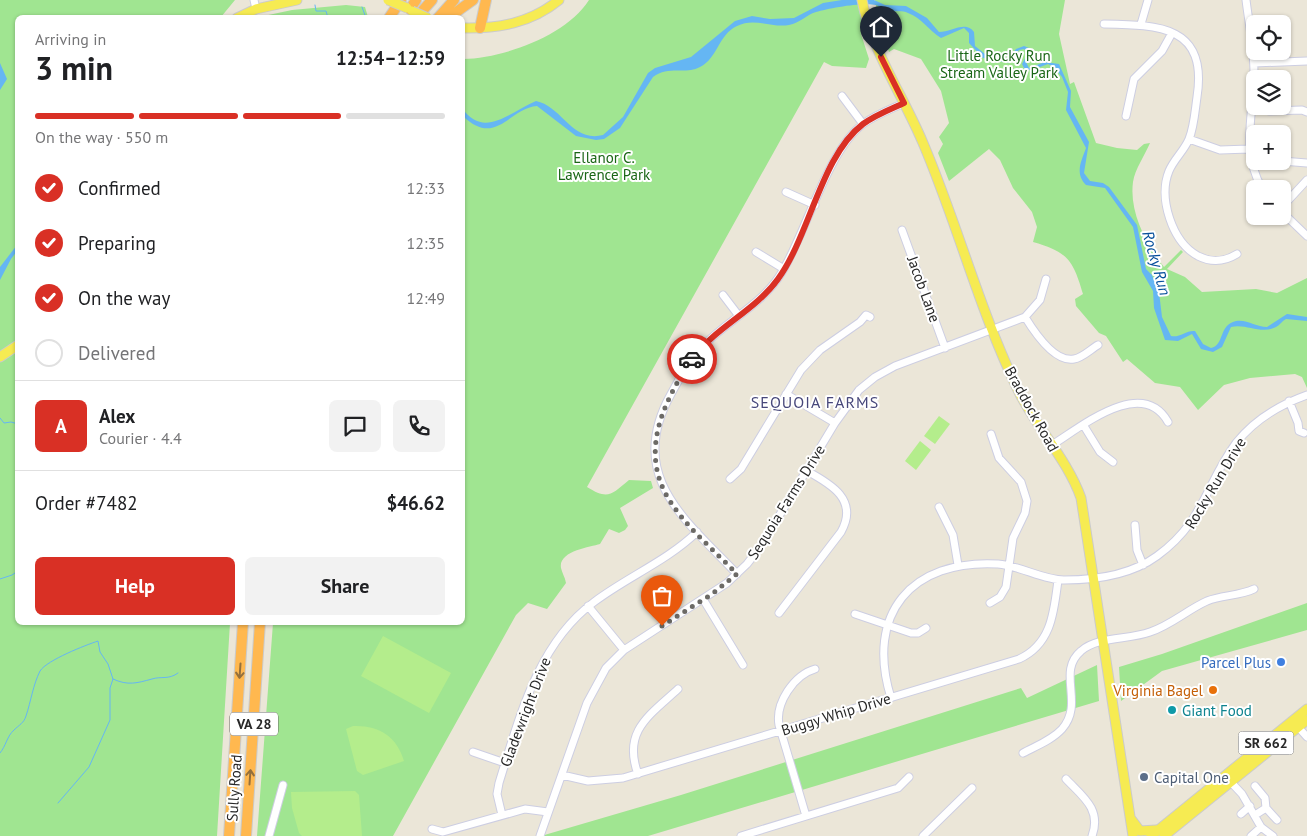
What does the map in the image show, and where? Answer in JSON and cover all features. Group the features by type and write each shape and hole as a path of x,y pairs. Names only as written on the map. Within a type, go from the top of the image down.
{"highway":[{"path":"409,9 416,0"},
{"path":"396,15 432,0"},
{"path":"441,15 454,0"},
{"path":"452,15 473,0"},
{"path":"480,28 486,2"},
{"name":"Sully Road","path":"229,836 243,625"},
{"name":"Sully Road","path":"246,836 260,625"}],"main road":[{"path":"241,15 255,5 297,0"},
{"path":"387,0 422,15"},
{"path":"465,28 515,23 540,13 559,0"},
{"name":"Braddock Road","path":"863,4 877,49 923,143 992,331 1020,393 1072,478 1081,498 1133,836"},
{"path":"0,357 15,347"},
{"name":"SR 662","path":"1228,779 1307,709"},
{"name":"SR 662","path":"1151,836 1162,832 1228,779 1307,720"},
{"path":"1129,815 1140,831 1162,832"}],"street":[{"path":"1141,24 1142,12 1148,0"},
{"path":"1246,0 1254,63 1250,125"},
{"path":"1104,24 1141,24 1172,33 1189,45 1199,67 1200,77 1189,139 1172,166 1165,188 1166,205 1177,233 1186,247 1202,258 1224,261 1237,254"},
{"path":"1126,116 1134,79 1162,51 1172,33"},
{"path":"1254,63 1307,61"},
{"path":"842,96 863,124"},
{"path":"737,574 669,500 660,478 655,457 657,427 666,403 694,356 714,336 767,292 784,269 841,150 863,124 904,103"},
{"path":"1291,110 1307,112"},
{"path":"1189,139 1220,150 1246,149"},
{"path":"1291,161 1307,162"},
{"path":"1291,197 1307,180"},
{"path":"786,192 815,205"},
{"path":"1291,221 1307,236"},
{"name":"Jacob Lane","path":"902,230 945,348"},
{"path":"756,252 784,269"},
{"path":"1046,279 1040,300 1025,317 1042,342 1066,358 1075,359 1098,345"},
{"path":"724,295 740,316"},
{"path":"730,479 741,469 801,370 820,350 868,316"},
{"name":"Sequoia Farms Drive","path":"540,836 593,689 606,668 624,650 703,600 737,574 761,546 835,423 853,397 875,377 895,366 1025,317"},
{"path":"786,394 835,423"},
{"name":"Rocky Run Drive","path":"891,698 882,659 887,626 896,606 914,586 936,572 958,565 1009,566 1058,580 1121,574 1143,565 1157,556 1185,532 1202,505 1231,450 1244,434 1265,415 1289,401 1307,395"},
{"path":"1289,401 1299,431 1304,433"},
{"path":"1052,445 1113,408 1135,404 1157,408 1168,422"},
{"path":"1084,426 1100,452 1113,462"},
{"path":"990,603 1004,591 1013,538 1025,513 1027,497 1021,482 998,458 991,434"},
{"path":"779,613 840,532 846,520 845,503 840,493 833,486 807,471"},
{"path":"939,507 953,535 958,565"},
{"path":"1134,525 1137,550 1143,565"},
{"name":"Gladewright Drive","path":"502,815 497,790 505,763 544,658 561,634 588,606 682,546 697,532"},
{"name":"Buggy Whip Drive","path":"562,775 579,780 598,781 638,774 1015,660 1031,652 1043,641 1050,627 1058,580"},
{"path":"1023,753 1054,736 1063,728 1073,705 1070,677 1074,660 1088,646 1150,632 1170,623 1206,602 1245,593 1254,589"},
{"path":"703,600 743,665"},
{"path":"588,606 624,650"},
{"path":"854,614 911,633 918,633 926,628"},
{"path":"806,816 781,731 778,711 782,700 801,676 815,669"},
{"path":"638,774 632,752 637,732 645,720 678,689"},
{"path":"1298,727 1307,737"},
{"path":"474,752 505,763"},
{"path":"741,836 898,788 909,777"},
{"path":"1066,779 1090,803 1095,822 1092,836"},
{"path":"1228,779 1250,806 1262,827 1273,836"},
{"path":"269,836 283,785"},
{"path":"1255,786 1265,798 1266,808 1278,820"},
{"path":"923,836 972,788"},
{"path":"1241,814 1250,806"},
{"path":"1255,815 1266,808"},
{"path":"432,829 443,832 525,809 548,812"},
{"path":"1251,836 1262,827"}],"green space":[{"path":"0,0 235,0 223,15 15,15 15,342 0,353"},
{"name":"Ellanor C. Lawrence Park","path":"589,0 858,0 868,36 861,34 869,59 866,68 832,66 824,62 587,487 600,494 609,494 629,480 651,481 653,488 620,508 628,526 625,530 619,533 609,529 600,544 582,548 564,558 561,562 561,568 566,583 547,609 528,603 516,615 393,836 257,836 273,625 465,625 465,59 497,54 533,43 550,34 579,13"},
{"name":"Little Rocky Run Stream Valley Park","path":"875,0 1065,0 1059,34 1070,84 1074,82 1096,143 1137,150 1144,144 1150,143 1136,172 1132,193 1136,216 1151,248 1164,267 1181,250 1183,252 1167,269 1185,277 1202,292 1256,289 1277,293 1307,278 1307,388 1302,377 1295,374 1250,378 1224,385 1198,410 1180,387 1155,383 1127,359 1123,362 1106,336 1099,333 1076,306 1075,299 1083,294 1072,265 1062,254 1033,242 1037,227 1032,212 1013,188 1000,160 989,149 949,181 938,153 943,144 939,137 949,123 941,91 921,59 894,49 889,52 879,23"},
{"path":"346,5 365,7 367,15 268,15 292,10"},
{"path":"15,350 15,625 230,625 217,836 0,836 0,361"},
{"path":"939,416 950,424 935,444 924,436"},
{"path":"920,441 931,450 916,470 905,461"},
{"path":"1307,603 1307,630 1162,671 1121,701 1119,667 1162,654"},
{"path":"383,636 451,673 429,713 361,676"},
{"path":"1097,665 1099,701 648,836 541,836 681,795 1021,688 1027,698"},
{"path":"353,726 371,728 385,734 397,745 404,761 363,775 357,771 346,729"},
{"path":"355,791 359,795 362,836 302,836 299,833 292,808 291,792"}],"water":[{"name":"Rocky Run","path":"842,0 874,0 885,5 906,6 927,18 939,32 963,27 971,29 974,32 975,46 985,54 1008,60 1016,49 1024,46 1029,48 1032,53 1026,62 1029,68 1045,62 1059,64 1071,91 1070,107 1089,142 1084,173 1090,181 1103,183 1109,187 1137,225 1146,269 1152,275 1159,292 1162,317 1171,336 1195,331 1203,344 1211,348 1218,343 1226,326 1236,321 1244,321 1267,327 1287,314 1307,317 1307,321 1286,319 1276,327 1265,330 1242,326 1231,327 1222,347 1213,352 1201,349 1192,334 1178,341 1165,340 1154,308 1153,291 1142,272 1133,227 1105,188 1086,185 1080,176 1081,162 1086,148 1066,110 1068,92 1062,77 1054,67 1048,64 1032,70 1025,70 1022,64 1028,53 1024,49 1019,50 1009,63 983,58 969,43 969,33 964,28 941,38 913,15 906,12 888,11 870,4 855,5 816,12 789,25 743,23 726,35 711,58 700,67 659,73 653,77 620,128 604,139 596,140 576,136 537,106 527,108 494,127 485,128 475,125 465,118 465,111 479,122 498,120 536,101 545,104 583,134 592,136 603,135 623,117 648,73 655,68 691,57 735,21 752,16 770,19 794,18 823,3"},
{"path":"0,63 7,79 0,90"},
{"path":"15,248 15,254 0,280 0,267"}],"waterway":[{"path":"315,5 316,11 326,11 327,15"},
{"path":"362,7 365,15"},
{"path":"0,418 4,423 15,423"},
{"path":"0,579 15,573"},
{"path":"0,753 12,732 25,718 40,671 50,662 98,641 100,652 108,664 113,679 110,688 110,720 89,767 58,803"},
{"path":"113,679 123,683 132,683 178,673"}],"way so far":[{"path":"662,626 712,594 737,574 669,500 657,467 655,437 660,417 666,403 692,359"}],"place":[{"name":"Parcel Plus","path":"1281,662"},
{"name":"Virginia Bagel","path":"1213,690"},
{"name":"Giant Food","path":"1172,710"},
{"name":"Capital One","path":"1144,777"}],"district":[{"name":"SEQUOIA FARMS","path":"815,402"}],"route":[{"path":"692,359 704,344 756,302 779,278 793,253 835,161 848,139 867,121 904,103 881,57"}]}
